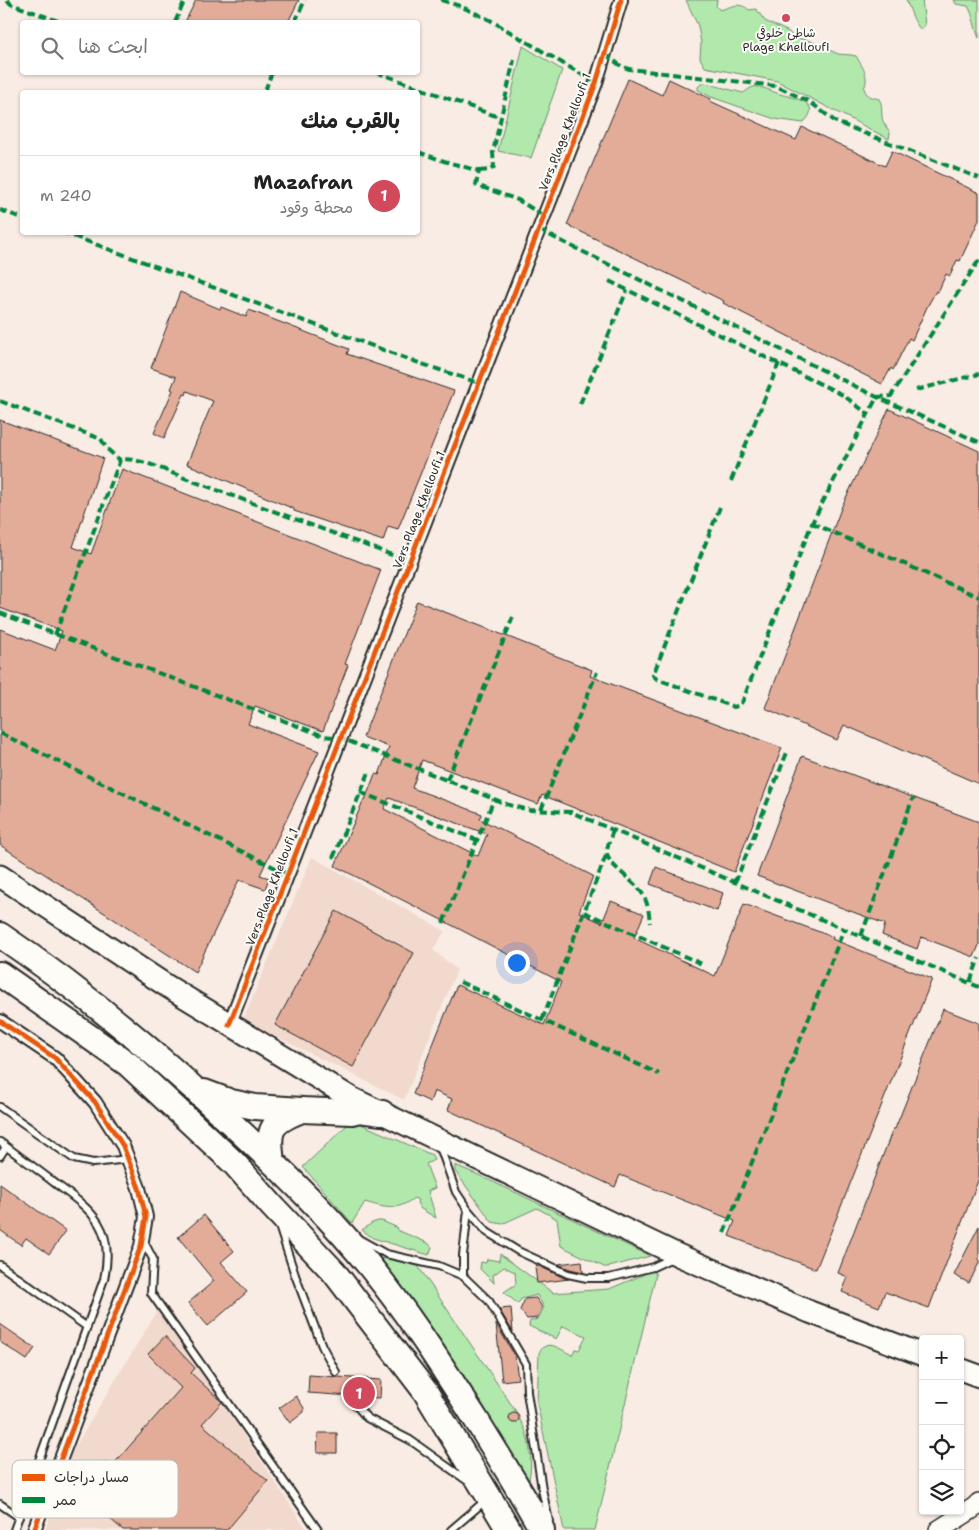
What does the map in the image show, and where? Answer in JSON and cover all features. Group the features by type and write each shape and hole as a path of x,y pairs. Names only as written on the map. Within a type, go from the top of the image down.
{"highway":[{"path":"0,935 128,1031 195,1089 272,1160 330,1220 383,1283 449,1378 523,1494 542,1530"},
{"path":"0,974 128,1064 234,1163 334,1272 425,1391 509,1530"},
{"path":"195,1089 243,1105 302,1110 352,1112 359,1110 382,1113"},
{"path":"272,1160 270,1145 272,1131 280,1120 302,1110"}],"main road":[{"path":"0,876 230,1025 323,1082 382,1113 678,1254 810,1312 919,1353"},
{"path":"964,1370 979,1376"},
{"path":"939,1530 979,1503"}],"street":[{"name":"Vers Plage Khelloufi 1","path":"230,1025 596,83 621,0"},
{"path":"0,1021 55,1058 95,1102 123,1146 146,1216 141,1246 60,1460"},
{"path":"34,1530 39,1518"}],"lane":[{"path":"0,1107 74,1159 93,1163 128,1159"},
{"path":"438,1139 456,1192 468,1210 487,1232 518,1251 568,1274 587,1278 609,1278 653,1267 678,1254"},
{"path":"0,1142 80,1202 93,1214 102,1228 107,1245 108,1262 104,1279 39,1460"},
{"path":"0,1156 6,1147"},
{"path":"272,1206 295,1275 322,1346 336,1372"},
{"path":"463,1276 463,1255 468,1210"},
{"path":"330,1220 360,1240 386,1254 439,1266 463,1276 489,1301 526,1364 527,1392 550,1530"},
{"path":"143,1238 153,1259 151,1293 318,1530"},
{"path":"0,1265 87,1326"},
{"path":"355,1404 367,1418 410,1440 451,1468 489,1498 451,1530"},
{"path":"0,1504 12,1512"},
{"path":"14,1530 19,1518"}],"shaded area":[{"path":"312,857 445,931 433,950 457,970 404,1100 243,1020"},
{"path":"159,1308 307,1530 45,1530 49,1518 178,1518 178,1460 69,1460 72,1452"}],"green space":[{"path":"686,0 717,0 716,6 720,10 738,5 749,10 756,9 765,21 789,32 793,37 810,41 838,54 856,56 866,76 864,88 866,93 880,101 883,120 890,132 889,139 777,81 705,67 700,58 701,43 698,26"},
{"path":"906,0 922,0 925,25 921,30 914,19"},
{"path":"954,0 979,0 979,38 968,6 956,4"},
{"path":"523,46 562,70 531,158 498,151"},
{"path":"705,83 743,93 753,87 763,88 799,99 805,102 811,110 803,123 775,119 711,97 698,90 701,84"},
{"path":"354,1121 432,1155 434,1160 426,1164 435,1188 428,1191 436,1218 421,1209 417,1203 418,1200 414,1198 390,1208 365,1202 352,1223 303,1167 347,1125"},
{"path":"455,1165 650,1256 604,1267 561,1246 557,1219 537,1208 502,1224 492,1222 455,1171"},
{"path":"378,1221 398,1228 397,1230 428,1243 432,1247 429,1255 373,1238 362,1230"},
{"path":"500,1254 553,1293 609,1289 652,1271 656,1274 595,1530 564,1530 537,1403 539,1353 542,1348 550,1345 572,1355 575,1349 579,1350 586,1336 563,1326 556,1339 529,1326 530,1321 538,1319 544,1307 537,1295 521,1299 518,1304 504,1292 516,1284 515,1272 504,1267 493,1275 494,1283 480,1269 481,1262 486,1263 487,1259 499,1261"},
{"path":"385,1258 418,1266 517,1413 511,1414 509,1419 515,1423 519,1418 526,1432 531,1464 529,1480 447,1352 379,1260"}],"building":[{"path":"196,0 299,0 289,20 186,20"},
{"path":"628,79 662,95 669,79 711,99 710,101 796,140 802,127 885,166 892,151 979,193 979,220 960,261 957,260 950,276 946,274 938,292 936,291 927,307 912,340 909,338 893,370 891,368 882,384 723,303 724,301 567,225"},
{"path":"180,292 220,309 221,307 246,317 249,310 349,349 347,354 454,391 398,529 388,526 383,541 294,511 294,509 187,464 213,401 187,391 164,438 154,433 173,390 171,389 176,377 151,368"},
{"path":"889,409 979,451 979,784 844,725 837,740 765,708 842,506"},
{"path":"0,420 103,458 73,547 91,554 122,469 381,570 345,664 348,665 323,731 255,706 248,724 319,751 260,875 269,878 265,889 239,880 195,972 0,845 0,629 55,650 62,631 0,608"},
{"path":"417,601 592,670 590,676 782,748 734,872 542,795 538,804 422,760 412,788 482,814 480,819 593,876 579,912 602,923 611,901 644,914 634,938 715,976 744,904 833,937 832,939 932,979 816,1269 729,1236 735,1221 620,1175 615,1187 448,1110 452,1099 434,1091 430,1102 413,1094 457,985 544,1025 561,982 335,866 375,774 379,775 389,747 363,737","holes":["389,798 487,834 478,856 384,809"]},
{"path":"802,756 979,822 979,945 974,957 921,937 917,949 882,935 885,924 757,876"},
{"path":"656,867 723,893 717,911 650,884"},
{"path":"336,911 414,953 353,1067 275,1025"},
{"path":"943,1009 979,1023 979,1178 929,1308 885,1292 879,1307 842,1292 848,1277 838,1273 893,1129 895,1129"},
{"path":"0,1184 66,1231 49,1254 26,1238 21,1245 0,1230"},
{"path":"204,1215 234,1251 221,1262 247,1292 208,1326 188,1303 214,1281 178,1237"},
{"path":"979,1226 979,1263 969,1283 954,1275"},
{"path":"582,1261 583,1272 558,1264"},
{"path":"539,1266 569,1279 537,1283 535,1267"},
{"path":"536,1298 542,1307 537,1318 527,1319 520,1310 525,1299"},
{"path":"511,1308 513,1332 499,1309"},
{"path":"0,1324 35,1348 27,1360 0,1342"},
{"path":"496,1324 515,1356 518,1379 502,1381"},
{"path":"165,1336 195,1368 191,1373 222,1402 202,1424 268,1481 227,1530 123,1530 109,1518 178,1518 178,1460 117,1460 181,1388 148,1354"},
{"path":"309,1375 381,1380 380,1398 308,1393"},
{"path":"296,1396 304,1408 304,1412 290,1423 279,1408"},
{"path":"512,1413 516,1413 519,1418 518,1422 512,1423 509,1420 509,1416"},
{"path":"318,1433 337,1433 337,1453 317,1453"}],"marked path":[{"path":"7,0 11,4 55,20"},
{"path":"176,20 185,0"},
{"path":"296,20 305,0"},
{"path":"441,0 460,6 490,20 596,83"},
{"path":"605,54 621,66 629,69 776,86 810,102 836,122 979,178"},
{"path":"479,171 490,170 494,167 493,152 514,60"},
{"path":"267,90 271,75"},
{"path":"384,75 501,118"},
{"path":"420,153 479,171 476,185 518,200 544,216"},
{"path":"0,210 20,217"},
{"path":"539,230 877,397 979,442"},
{"path":"70,235 419,363 479,383"},
{"path":"720,507 653,675 657,679 734,707 740,705 743,700 812,523 877,397 891,396 979,260"},
{"path":"609,281 843,395 868,414"},
{"path":"580,404 627,290"},
{"path":"731,481 779,363"},
{"path":"916,390 979,374"},
{"path":"0,401 101,439 107,449 120,460"},
{"path":"55,635 120,460 134,460 151,465 409,563"},
{"path":"812,523 979,597"},
{"path":"0,613 324,736 341,738 509,805 530,810 571,812 979,987"},
{"path":"447,780 513,617"},
{"path":"541,810 597,672"},
{"path":"0,733 288,874"},
{"path":"733,882 737,878 788,750"},
{"path":"333,858 370,770"},
{"path":"360,792 477,840"},
{"path":"861,936 913,798"},
{"path":"443,923 494,799"},
{"path":"613,830 608,847 608,858 616,868 634,883 644,896 649,911 650,923"},
{"path":"542,1020 607,853"},
{"path":"584,912 702,964"},
{"path":"724,1233 844,929"},
{"path":"970,982 979,958"},
{"path":"460,982 659,1074"}],"cycle path":[{"path":"229,1025 596,83 621,0"},
{"path":"0,1021 55,1058 95,1102 123,1146 139,1188 146,1217 141,1246 60,1460"},
{"path":"34,1530 39,1518"}],"place":[{"name":"شاطئ خلوفي Plage Khelloufi","path":"786,18"},
{"name":"Mazafran","path":"359,1393"}]}
